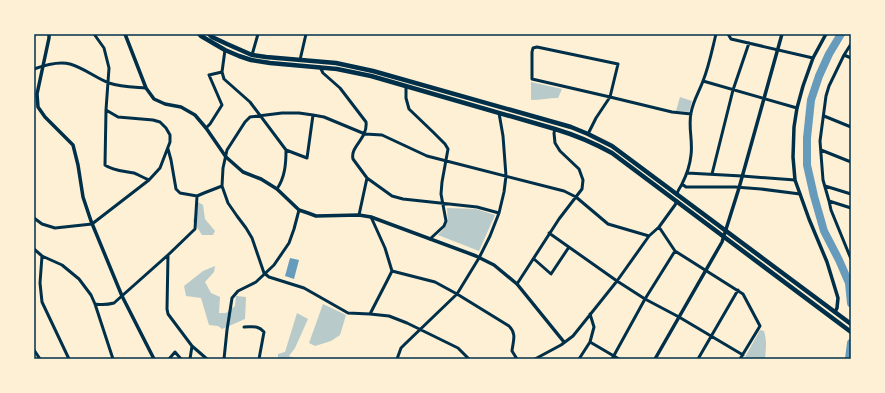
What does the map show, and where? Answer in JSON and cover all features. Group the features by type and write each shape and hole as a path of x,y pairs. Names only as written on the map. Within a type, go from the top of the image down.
{"highway":[{"path":"199,34 225,50 252,60 336,69 371,76 575,135 612,153 851,332"},
{"path":"209,34 227,44 252,54 266,57 336,63 373,71 571,127 588,134 612,146 851,324"}],"street":[{"path":"49,34 37,94 38,107 45,117 73,145 84,197 92,224 122,296 154,359"},
{"path":"94,34 104,48 109,68 106,110 106,165 118,171 135,174 149,180"},
{"path":"125,34 146,88 154,99 165,104 181,107 194,115 206,128 226,157 243,172 261,179 277,189 299,210 316,216 359,215 371,217 494,265 518,284 564,342"},
{"path":"252,54 258,34"},
{"path":"300,60 306,34"},
{"path":"535,359 561,345 573,336 617,281 649,236 659,227 677,202 676,193 682,184 691,156 691,114 708,69 716,34"},
{"path":"728,34 731,39 813,58"},
{"path":"655,359 724,237 782,34"},
{"path":"826,34 813,58 805,79 797,108 793,157 795,180 809,219 830,269 838,298 837,308 834,312"},
{"path":"712,174 733,90 749,43"},
{"path":"851,44 829,86 826,96 820,141 823,180 831,210 851,258"},
{"path":"588,134 596,118 610,97 618,64 537,47 533,48 532,79 610,97 672,112 691,114"},
{"path":"225,50 222,72 224,79 250,102 286,150 307,158 314,114"},
{"path":"844,55 851,58"},
{"path":"34,69 44,65 59,63 70,64 109,83 122,86 146,88"},
{"path":"320,67 323,73 340,88 366,122 367,128 365,134 353,151 352,155 353,159 367,178 392,196 403,199 477,207 499,213"},
{"path":"206,128 222,105 209,75 222,72"},
{"path":"703,81 797,108"},
{"path":"406,86 406,98 409,109 445,144 448,149 440,194 446,221 444,226 430,239"},
{"path":"34,218 42,224 55,228 92,224 149,180 160,168 170,142 170,135 166,128 160,122 118,117 106,110"},
{"path":"469,359 458,348 420,329 389,316 348,313 304,288 264,273 252,238 228,203 222,186 228,150 245,122 250,117 282,113 314,114 365,134 382,135 427,156 564,191 576,197 608,224 649,236"},
{"path":"397,359 404,344 457,294 479,258 490,236 499,213 506,176 503,136 498,113"},
{"path":"824,116 851,127"},
{"path":"518,284 559,219 582,189 583,180 578,169 560,151 555,143 555,129"},
{"path":"168,149 176,189 180,193 197,196 222,186"},
{"path":"277,189 281,184 285,172 286,150"},
{"path":"821,150 851,162"},
{"path":"686,173 795,180"},
{"path":"359,215 367,178"},
{"path":"682,184 686,187 761,189 800,194"},
{"path":"825,186 851,194"},
{"path":"95,304 109,305 114,303 195,229 197,196"},
{"path":"829,201 851,208"},
{"path":"224,359 232,298 238,291 256,282 274,265 289,244 299,210"},
{"path":"370,314 392,271 385,248 371,217"},
{"path":"659,227 675,251 744,294 760,326 740,359"},
{"path":"550,234 645,299 679,317 743,355"},
{"path":"534,259 551,274 568,247"},
{"path":"34,249 42,256 62,265 79,279 91,295 113,359"},
{"path":"613,358 645,299 675,251"},
{"path":"168,254 168,314 192,346 207,359"},
{"path":"42,256 40,283 42,302 69,359"},
{"path":"392,271 435,282 509,326 514,331 512,351 517,359"},
{"path":"698,359 738,290"},
{"path":"579,359 590,342 594,326 590,314"},
{"path":"244,327 256,327 260,328 264,332 259,359"},
{"path":"590,342 613,358 619,359"},
{"path":"190,359 192,346"},
{"path":"34,350 40,359"},
{"path":"168,359 176,352 181,359"}],"shaded area":[{"path":"531,82 562,89 558,98 531,100"},
{"path":"680,97 692,101 689,112 676,111"},
{"path":"198,202 203,205 205,219 215,231 213,235 202,235 193,221"},
{"path":"447,208 476,209 495,215 479,251 438,235 447,223"},
{"path":"215,266 214,272 205,282 211,293 220,297 219,313 226,313 235,306 236,296 246,297 245,319 222,329 218,326 209,325 201,298 186,296 184,286 203,271"},
{"path":"323,304 346,315 340,335 331,341 315,346 309,343"},
{"path":"297,313 308,319 295,348 289,356 296,359 278,359 278,354 285,352"},
{"path":"760,330 764,331 766,338 765,359 744,359"}],"water":[{"path":"290,258 299,260 294,279 285,276"}],"waterway":[{"path":"841,34 829,54 819,76 811,100 807,138 807,165 824,231 849,283 851,303"},
{"path":"849,359 851,343"}]}
